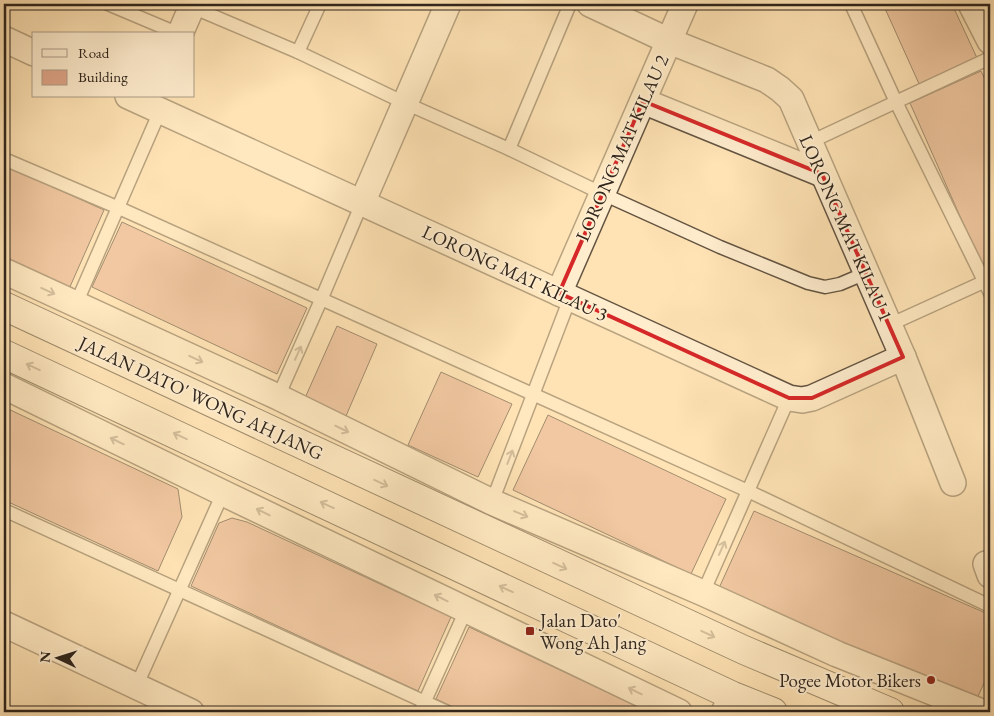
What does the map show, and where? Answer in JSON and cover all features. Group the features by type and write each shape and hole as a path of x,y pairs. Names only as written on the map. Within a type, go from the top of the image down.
{"main road":[{"name":"JALAN DATO' WONG AH JANG","path":"4,306 484,531 744,650 890,712"},
{"path":"4,354 729,704 773,712"}],"street":[{"path":"362,203 448,4"},
{"name":"LORONG MAT KILAU 1","path":"590,4 669,41 767,80 780,88 791,99 808,143 903,357 952,483"},
{"name":"LORONG MAT KILAU 2","path":"565,296 602,194 686,4"},
{"path":"971,4 990,41"},
{"path":"180,32 192,5"},
{"path":"4,40 32,52"},
{"name":"LORONG MAT KILAU 3","path":"147,102 362,203 788,398 802,400 812,398 903,357"},
{"path":"643,102 822,174"},
{"path":"4,271 278,397 492,502 703,593 837,654 982,712"},
{"path":"4,386 679,712"},
{"path":"484,531 492,502"},
{"path":"4,624 180,710"},
{"path":"821,683 837,654"}],"lane":[{"path":"108,4 174,32"},
{"path":"298,52 320,4"},
{"path":"510,149 570,4"},
{"path":"851,4 896,102 987,280 990,293"},
{"path":"192,5 510,149 602,194 720,247 808,283 824,287 840,284 866,273"},
{"path":"808,143 990,58"},
{"path":"76,304 119,208 147,102"},
{"path":"4,159 119,208 748,491 990,606"},
{"path":"278,397 362,203"},
{"path":"889,325 987,280"},
{"path":"492,502 534,395 565,296"},
{"path":"703,593 788,398"},
{"path":"136,687 223,493"},
{"path":"4,510 179,590 423,707 447,712"},
{"path":"423,707 466,610"}],"highlighted area":[{"path":"643,101 822,174 903,357 812,398 789,398 559,293"}],"building":[{"path":"883,4 952,4 977,58 920,86"},
{"path":"981,71 990,90 990,271 985,273 910,103"},
{"path":"4,165 104,210 69,289 4,260"},
{"path":"122,222 307,308 277,374 92,287"},
{"path":"337,326 377,344 346,416 305,398"},
{"path":"441,372 512,404 478,477 408,445"},
{"path":"4,407 178,489 182,517 158,571 4,500"},
{"path":"548,415 726,499 691,574 513,490"},
{"path":"754,511 990,615 990,670 974,705 719,588"},
{"path":"232,518 247,522 451,617 418,691 191,586 219,523"},
{"path":"469,627 649,712 464,712 436,699"}],"place":[{"name":"Jalan Dato' Wong Ah Jang","path":"530,631"},
{"name":"Pogee Motor Bikers","path":"931,680"}]}
